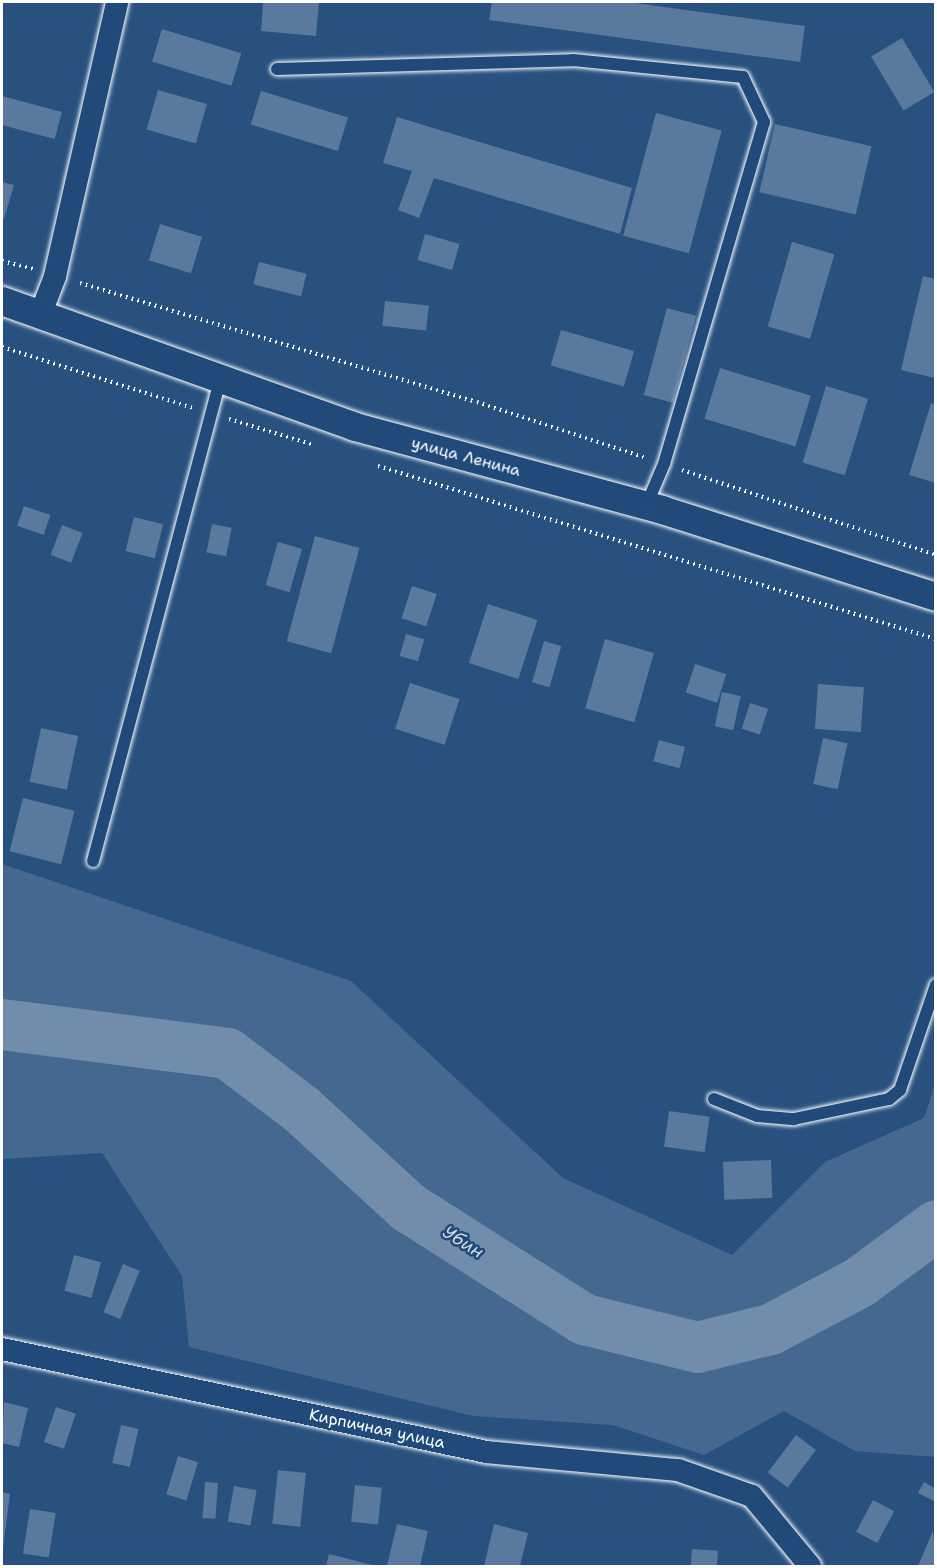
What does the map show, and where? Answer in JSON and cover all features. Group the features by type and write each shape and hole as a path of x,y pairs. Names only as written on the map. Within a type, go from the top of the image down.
{"street":[{"path":"41,313 55,276 117,2"},
{"name":"улица Ленина","path":"2,301 41,313 355,427 654,508 936,597"},
{"name":"Кирпичная улица","path":"2,1349 486,1452 678,1470 752,1496 810,1566"}],"lane":[{"path":"276,69 573,60 743,77 764,122 664,464 654,508"},
{"path":"93,861 220,378"},
{"path":"714,1099 757,1116 794,1119 889,1099 900,1090 936,985"}],"path":[{"path":"2,261 477,402 936,555"},
{"path":"2,347 203,411"},
{"path":"225,418 315,446"},
{"path":"371,464 936,639"},
{"path":"650,549 654,508"}],"shaded area":[{"path":"2,864 351,981 563,1178 732,1255 825,1162 924,1118 935,1084 935,1457 855,1451 784,1411 704,1455 613,1425 473,1416 189,1347 182,1276 102,1153 2,1159"}],"building":[{"path":"263,2 319,2 316,36 261,31"},
{"path":"492,2 627,2 805,26 800,62 489,20"},
{"path":"162,29 241,53 231,86 152,62"},
{"path":"902,38 934,92 904,111 871,57"},
{"path":"158,90 207,104 196,143 147,129"},
{"path":"261,91 348,118 338,151 251,124"},
{"path":"2,96 62,112 55,139 2,125"},
{"path":"656,113 722,131 689,253 623,236"},
{"path":"397,117 632,188 620,234 434,178 419,218 398,210 412,171 383,163"},
{"path":"775,124 871,146 856,214 759,192"},
{"path":"2,182 14,185 4,219 2,218"},
{"path":"160,224 202,237 191,273 149,260"},
{"path":"425,234 460,244 452,270 418,260"},
{"path":"792,242 834,254 810,339 768,327"},
{"path":"259,262 307,274 301,296 253,284"},
{"path":"923,276 936,279 935,378 901,370"},
{"path":"385,301 429,306 426,330 382,326"},
{"path":"667,308 696,316 673,403 644,395"},
{"path":"561,330 634,351 624,387 551,366"},
{"path":"720,368 811,396 795,446 705,419"},
{"path":"826,386 868,399 845,475 803,463"},
{"path":"931,403 936,405 936,483 909,475"},
{"path":"24,506 50,515 44,535 17,526"},
{"path":"134,517 163,524 155,558 126,551"},
{"path":"212,524 232,528 226,556 206,552"},
{"path":"62,525 83,533 71,563 51,555"},
{"path":"315,536 359,548 331,653 287,641"},
{"path":"278,542 302,549 290,592 266,585"},
{"path":"412,586 437,594 426,626 401,618"},
{"path":"488,604 537,620 518,679 469,663"},
{"path":"406,634 424,639 418,661 400,656"},
{"path":"605,639 654,653 634,722 585,708"},
{"path":"544,641 561,646 549,687 532,682"},
{"path":"695,664 726,674 717,703 686,693"},
{"path":"410,683 459,699 445,745 395,729"},
{"path":"818,684 864,687 861,732 815,729"},
{"path":"722,692 741,696 733,730 715,726"},
{"path":"750,703 768,709 760,735 742,729"},
{"path":"41,728 78,736 67,790 30,782"},
{"path":"823,738 847,743 838,789 813,784"},
{"path":"659,740 685,747 679,768 653,761"},
{"path":"23,798 74,811 61,864 10,851"},
{"path":"669,1111 710,1117 705,1152 664,1147"},
{"path":"771,1160 772,1198 724,1200 723,1162"},
{"path":"74,1255 101,1262 91,1298 64,1291"},
{"path":"123,1264 140,1271 120,1319 104,1312"},
{"path":"4,1402 28,1408 19,1447 2,1443"},
{"path":"56,1407 76,1414 64,1449 44,1442"},
{"path":"121,1425 139,1429 130,1467 112,1463"},
{"path":"796,1435 816,1450 788,1488 768,1473"},
{"path":"178,1456 198,1462 186,1500 166,1494"},
{"path":"278,1470 306,1473 300,1527 272,1524"},
{"path":"205,1482 218,1483 215,1519 202,1518"},
{"path":"924,1482 936,1489 936,1502 918,1493"},
{"path":"355,1485 382,1488 378,1525 351,1522"},
{"path":"234,1486 257,1490 250,1525 228,1521"},
{"path":"2,1492 10,1494 3,1548 2,1548"},
{"path":"873,1500 894,1511 877,1543 856,1532"},
{"path":"30,1509 56,1513 49,1558 23,1553"},
{"path":"397,1524 428,1531 420,1566 387,1566"},
{"path":"494,1524 528,1533 520,1566 484,1566"},
{"path":"933,1531 936,1566 918,1566"},
{"path":"692,1549 718,1551 717,1566 691,1566"},
{"path":"329,1554 376,1566 326,1566"}],"waterway":[{"name":"Убин","path":"2,1024 227,1053 301,1109 408,1207 584,1319 697,1347 770,1329 859,1282 936,1225"}]}
